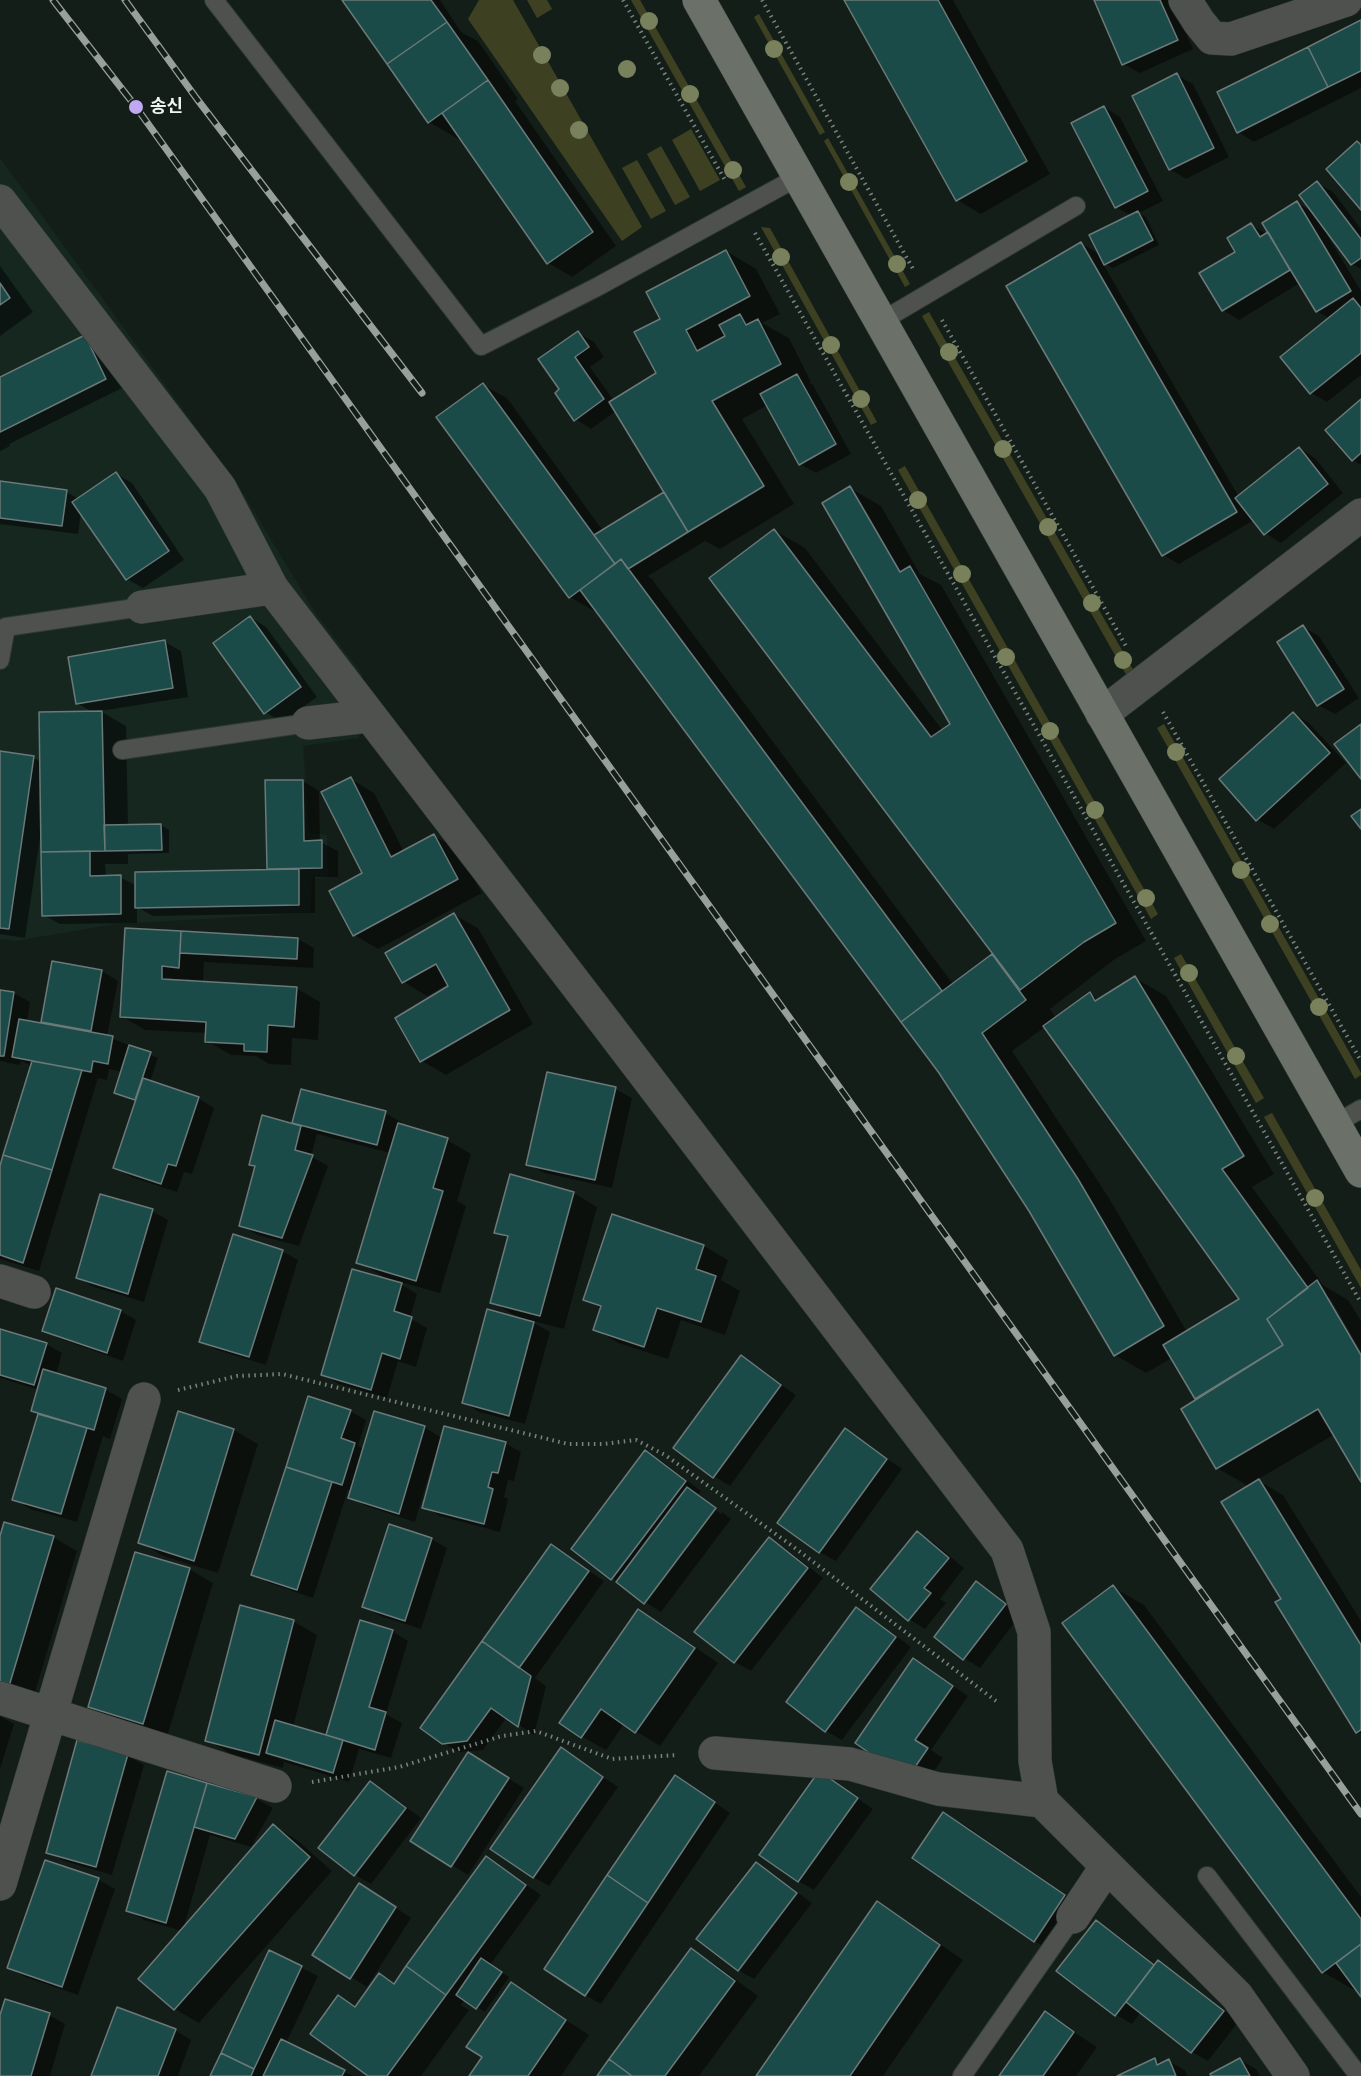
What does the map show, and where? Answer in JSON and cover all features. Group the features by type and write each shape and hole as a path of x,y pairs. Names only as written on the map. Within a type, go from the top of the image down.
{"main road":[{"path":"702,1 798,177 1102,714 1348,1116 1361,1171"}],"street":[{"path":"1185,0 1212,38 1231,39 1346,0"},
{"path":"0,201 220,488 272,588 616,1035 1007,1550 1034,1632 1035,1761 1042,1801 1237,1996 1293,2076"},
{"path":"1102,714 1361,515"},
{"path":"141,607 272,588"},
{"path":"308,723 369,716"},
{"path":"0,1281 34,1292"},
{"path":"0,1884 144,1399"},
{"path":"0,1698 275,1786"},
{"path":"714,1754 850,1764 938,1789 1042,1801"},
{"path":"1073,1917 1107,1866"}],"lane":[{"path":"214,0 481,346 597,287 798,177"},
{"path":"880,322 1076,206"},
{"path":"0,660 3,626 141,607"},
{"path":"122,750 308,723"},
{"path":"1207,1876 1359,2076"},
{"path":"962,2076 1073,1917"}],"path":[{"path":"623,0 1361,1303"},
{"path":"762,0 1361,1061"},
{"path":"144,1399 237,1376 282,1374 568,1444 603,1444 636,1440 665,1455 791,1545 1035,1731"},
{"path":"275,1786 399,1767 502,1736 536,1731 612,1759 714,1754"}],"shaded area":[{"path":"0,158 238,485 316,614 362,674 359,738 303,746 309,833 327,835 328,877 312,879 310,913 115,924 15,941 0,939"}],"green space":[{"path":"479,0 513,0 642,227 622,241 468,19"},
{"path":"527,0 547,0 552,9 537,18"},
{"path":"631,0 640,0 746,187 739,191"},
{"path":"759,14 825,132 820,135 754,17"},
{"path":"691,129 720,180 700,191 672,140"},
{"path":"828,138 910,284 905,287 824,141"},
{"path":"661,146 690,197 675,205 647,154"},
{"path":"637,160 666,211 651,219 622,168"},
{"path":"761,227 770,228 877,422 871,425"},
{"path":"929,312 1135,673 1128,678 922,316"},
{"path":"905,466 1158,914 1151,919 898,470"},
{"path":"1164,724 1361,1073 1355,1079 1157,728"},
{"path":"1181,954 1264,1098 1256,1103 1174,958"},
{"path":"1272,1113 1361,1270 1361,1288 1264,1117"}],"building":[{"path":"342,0 431,0 447,22 387,64"},
{"path":"844,0 938,0 1027,161 956,201"},
{"path":"1094,0 1160,0 1178,40 1122,65"},
{"path":"1361,20 1361,71 1328,87 1308,47"},
{"path":"447,22 488,80 428,123 387,64"},
{"path":"1308,47 1328,87 1237,133 1217,92"},
{"path":"1177,73 1214,148 1169,170 1132,96"},
{"path":"488,80 593,232 547,264 442,113"},
{"path":"1104,106 1148,191 1115,208 1071,123"},
{"path":"1357,141 1361,145 1361,210 1326,169"},
{"path":"1317,181 1361,239 1361,258 1351,265 1299,195"},
{"path":"1297,201 1351,291 1316,312 1262,223"},
{"path":"1138,211 1153,240 1104,265 1089,235"},
{"path":"1251,223 1260,237 1268,232 1290,270 1222,311 1199,273 1235,252 1227,238"},
{"path":"1081,242 1237,512 1162,556 1006,286"},
{"path":"726,250 750,296 686,330 697,351 725,336 719,325 740,314 746,325 758,319 781,364 712,401 764,486 688,532 609,402 656,373 634,332 660,319 646,292"},
{"path":"0,283 10,298 0,305"},
{"path":"1353,298 1361,308 1361,353 1310,394 1280,357"},
{"path":"578,331 589,347 575,357 604,399 574,421 555,393 559,389 538,359"},
{"path":"85,335 106,379 0,432 0,377"},
{"path":"797,374 836,444 799,465 760,394"},
{"path":"483,383 615,564 569,598 436,417"},
{"path":"1361,399 1361,453 1352,461 1325,430"},
{"path":"1299,447 1328,484 1264,535 1235,498"},
{"path":"116,472 169,551 126,580 72,502"},
{"path":"0,481 67,490 62,526 0,518"},
{"path":"850,486 900,572 910,566 1116,923 1084,942 1020,990 709,578 774,529 931,737 950,724 822,503"},
{"path":"664,492 688,532 628,569 621,559 615,564 594,535"},
{"path":"621,559 942,991 901,1022 580,590"},
{"path":"250,616 301,687 264,714 213,643"},
{"path":"1303,625 1344,689 1317,706 1277,642"},
{"path":"165,640 173,688 76,704 68,657"},
{"path":"102,711 105,851 41,852 39,712"},
{"path":"1293,712 1330,753 1256,821 1219,779"},
{"path":"1361,724 1361,779 1334,744"},
{"path":"0,751 34,756 9,929 0,928"},
{"path":"351,777 391,857 434,834 458,879 353,936 329,891 362,873 321,792"},
{"path":"265,780 303,780 304,841 322,840 322,868 267,869"},
{"path":"1361,809 1361,829 1351,816"},
{"path":"161,824 162,850 105,851 104,825"},
{"path":"90,851 90,876 121,875 121,914 42,916 41,852"},
{"path":"299,869 299,905 135,908 135,872"},
{"path":"454,913 510,1010 420,1062 395,1018 448,986 436,964 402,983 385,953"},
{"path":"125,928 181,931 179,968 162,966 162,979 297,987 294,1027 268,1025 267,1052 244,1051 244,1044 205,1042 206,1022 120,1017"},
{"path":"181,931 298,938 297,959 180,953"},
{"path":"992,954 1026,1000 982,1033 1078,1179 1164,1326 1114,1356 1029,1211 939,1073 901,1022"},
{"path":"52,961 102,970 91,1031 41,1022"},
{"path":"1135,976 1244,1156 1222,1169 1308,1288 1267,1319 1283,1345 1195,1399 1163,1345 1239,1299 1043,1026 1090,992 1095,1001"},
{"path":"0,990 14,992 4,1056 0,1056"},
{"path":"19,1019 113,1036 108,1064 93,1061 91,1072 12,1057"},
{"path":"129,1045 151,1052 135,1100 114,1093"},
{"path":"32,1061 82,1070 52,1170 3,1155"},
{"path":"547,1072 616,1087 595,1180 526,1165"},
{"path":"143,1078 199,1097 176,1166 168,1164 161,1184 113,1168"},
{"path":"301,1089 386,1111 377,1145 292,1123"},
{"path":"262,1115 301,1126 295,1150 313,1155 282,1238 239,1226 255,1166 249,1165"},
{"path":"398,1123 448,1138 433,1188 443,1191 416,1281 356,1263"},
{"path":"3,1155 52,1170 23,1263 0,1255 0,1166"},
{"path":"510,1174 574,1192 540,1316 490,1303 508,1236 494,1233"},
{"path":"100,1194 153,1209 128,1294 76,1278"},
{"path":"612,1214 704,1245 696,1269 716,1276 701,1322 657,1308 644,1347 593,1330 601,1306 583,1300"},
{"path":"233,1234 283,1250 249,1357 199,1342"},
{"path":"352,1269 402,1283 394,1311 412,1317 400,1359 382,1353 371,1390 321,1375"},
{"path":"1317,1280 1361,1355 1361,1482 1318,1409 1216,1469 1181,1409 1283,1345 1267,1319"},
{"path":"56,1288 121,1310 107,1353 42,1331"},
{"path":"487,1309 534,1322 509,1416 462,1403"},
{"path":"0,1329 47,1343 34,1385 0,1375"},
{"path":"741,1355 781,1385 713,1478 673,1448"},
{"path":"43,1369 106,1388 94,1430 31,1411"},
{"path":"308,1396 351,1410 341,1438 355,1443 342,1485 286,1467"},
{"path":"178,1411 234,1429 194,1561 138,1543"},
{"path":"374,1411 425,1426 399,1514 348,1498"},
{"path":"38,1414 87,1428 61,1514 12,1500"},
{"path":"444,1426 506,1442 498,1473 492,1472 488,1487 493,1489 484,1524 422,1508"},
{"path":"845,1428 887,1459 819,1553 777,1523"},
{"path":"645,1450 686,1481 611,1580 571,1549"},
{"path":"286,1467 332,1482 297,1590 251,1575"},
{"path":"1259,1479 1361,1645 1361,1730 1356,1733 1275,1602 1281,1599 1221,1502"},
{"path":"687,1487 716,1508 644,1604 616,1582"},
{"path":"4,1522 54,1536 7,1693 0,1691 0,1536"},
{"path":"389,1524 432,1538 405,1621 362,1607"},
{"path":"917,1531 949,1558 924,1588 931,1593 908,1621 870,1589"},
{"path":"769,1537 808,1568 734,1663 694,1632"},
{"path":"551,1544 589,1571 519,1668 482,1641"},
{"path":"135,1552 190,1568 143,1724 88,1707"},
{"path":"976,1581 1006,1604 963,1660 934,1637"},
{"path":"1113,1585 1361,1919 1361,1944 1322,1973 1062,1623"},
{"path":"240,1605 294,1620 259,1755 205,1741"},
{"path":"856,1607 896,1637 825,1732 786,1702"},
{"path":"638,1609 695,1648 635,1733 601,1709 581,1738 559,1723"},
{"path":"360,1620 393,1630 369,1707 386,1712 375,1750 326,1735"},
{"path":"482,1641 531,1676 518,1727 491,1708 467,1741 442,1744 420,1728"},
{"path":"913,1658 953,1686 915,1740 928,1748 907,1779 855,1743"},
{"path":"275,1720 343,1740 333,1773 266,1753"},
{"path":"77,1740 128,1754 96,1867 46,1853"},
{"path":"561,1747 603,1777 533,1878 490,1849"},
{"path":"468,1752 509,1778 451,1867 410,1841"},
{"path":"167,1771 207,1783 166,1923 126,1911"},
{"path":"819,1771 858,1798 798,1882 759,1855"},
{"path":"675,1775 715,1802 648,1903 607,1875"},
{"path":"370,1781 406,1808 354,1876 318,1848"},
{"path":"207,1783 257,1797 235,1839 194,1827"},
{"path":"943,1812 1065,1895 1034,1942 912,1858"},
{"path":"273,1824 310,1857 174,2010 138,1979"},
{"path":"486,1856 526,1885 446,1995 406,1966"},
{"path":"45,1860 99,1878 62,1987 7,1968"},
{"path":"756,1862 797,1893 738,1971 696,1939"},
{"path":"607,1875 648,1903 585,1996 544,1969"},
{"path":"359,1883 396,1907 350,1979 312,1955"},
{"path":"877,1901 940,1945 850,2076 756,2076"},
{"path":"1096,1920 1154,1965 1115,2016 1056,1971"},
{"path":"1361,1944 1361,1997 1336,1963"},
{"path":"691,1948 735,1981 665,2076 632,2076 609,2059"},
{"path":"269,1950 302,1966 254,2069 221,2053"},
{"path":"481,1958 502,1972 476,2009 456,1995"},
{"path":"1158,1960 1224,2011 1191,2053 1126,2002"},
{"path":"406,1966 446,1995 387,2076 368,2076 310,2034 338,1995 355,2007 379,1973 394,1984"},
{"path":"511,1982 566,2020 528,2076 469,2076 482,2057 466,2047"},
{"path":"5,1999 50,2013 31,2076 0,2076 0,2015"},
{"path":"117,2007 176,2029 158,2076 91,2076"},
{"path":"1045,2011 1074,2032 1043,2076 999,2076"},
{"path":"281,2039 345,2070 342,2076 263,2076"},
{"path":"221,2053 254,2069 251,2076 210,2076"},
{"path":"1155,2058 1157,2065 1169,2059 1176,2076 1117,2076"},
{"path":"1240,2058 1250,2076 1211,2076 1210,2074"},
{"path":"609,2059 632,2076 597,2076"}],"railway":[{"path":"53,0 136,107 1361,1814"},
{"path":"125,0 197,99 422,393"}],"place":[{"name":"송신","path":"136,107"}]}
